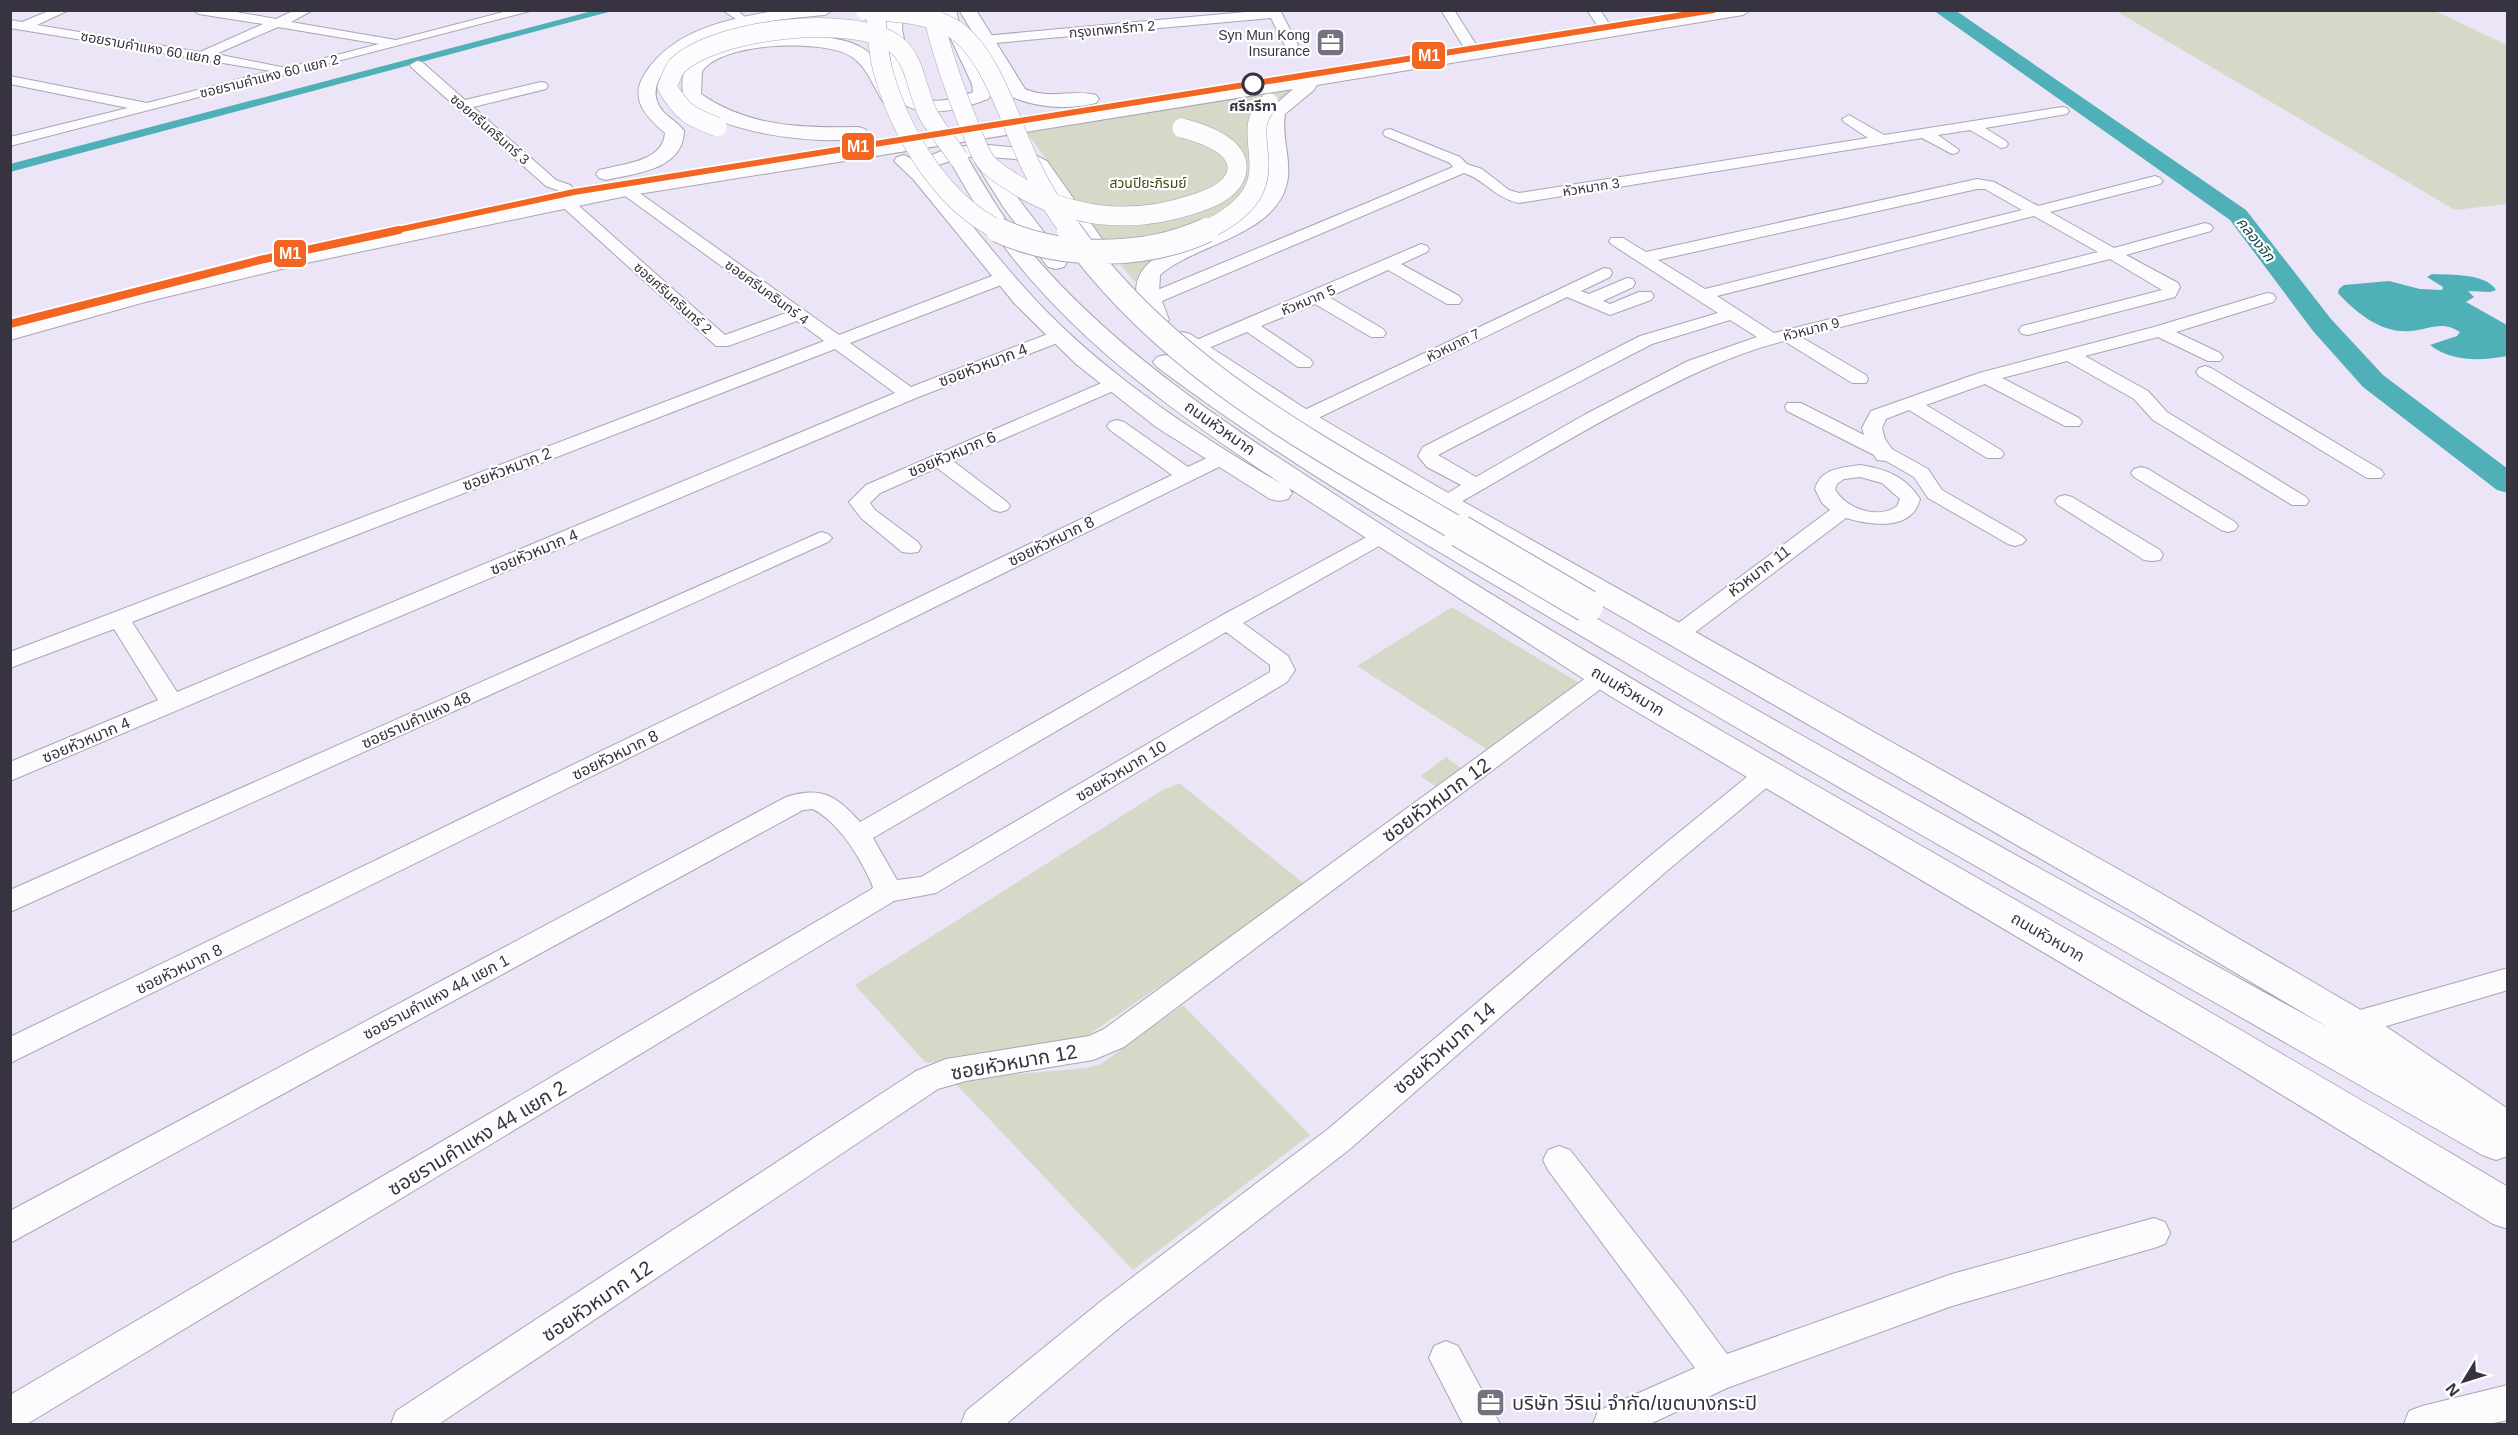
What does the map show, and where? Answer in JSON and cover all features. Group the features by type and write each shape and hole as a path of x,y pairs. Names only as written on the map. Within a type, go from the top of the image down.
{"main road":[{"path":"565,195 644,156 653,148 657,140 653,132 633,111 630,102 634,77 645,60 681,38 734,14 771,10"},
{"path":"608,174 654,161 666,154 673,146 676,138 675,131 655,114 647,103 647,83 666,56 682,45 740,24 774,16 825,10"},
{"path":"865,10 913,16 940,24 961,35 978,53 1031,168 1060,217 1127,303 1172,345 1307,440 1587,606 2080,889 2193,961 2254,1005"},
{"path":"876,10 880,56 891,99"},
{"path":"895,10 894,29 906,98 923,106 957,102 982,95 981,84 951,22 948,10"},
{"name":"ถนนหัวหมาก","path":"912,10 942,119 959,159 994,218 1045,282 1075,314 1176,367 1229,436 1602,677 2211,1030 2508,1210"},
{"path":"932,10 952,80 985,162 1011,204 1067,276"},
{"path":"967,10 1011,84 1018,93 1029,98 1061,101 1175,92"},
{"path":"10,333 38,316 294,243 931,130 1691,10"},
{"path":"565,195 626,190 1743,10"},
{"path":"931,130 799,138 775,137 717,127 680,108 669,95 669,80 678,66 696,52 723,40 756,31 794,26 854,28 884,37 901,51 928,113 959,159"},
{"path":"858,133 790,132 750,125 706,107 692,96 691,75 697,65 714,54 772,41 829,43 851,49 862,56 876,71 902,125 920,152 959,202 974,216 991,226 1029,241 1072,251 1098,252 1137,249 1178,241 1220,224 1236,213 1247,203 1260,182 1257,123 1260,112 1269,103 1308,86 1345,75"},
{"path":"1308,86 1276,112 1280,172 1272,195 1261,210 1245,221 1182,250 1156,267 1149,275 1147,286 1153,310 1176,367 1303,418 1446,503 2144,901 2353,1024 2508,1131"},
{"path":"985,162 1017,187 1062,209 1105,216 1161,214 1209,199 1221,192 1235,175 1236,166 1232,157 1222,145 1201,133 1138,122 1065,120"},
{"path":"920,175 924,163 954,153 978,150 1021,154 1040,165 1084,231 1131,295 1153,310"},
{"path":"790,164 889,157 908,163 1003,278 1059,336 1113,384 1220,459 1290,499 1378,534"},
{"path":"10,316 38,316"},
{"name":"ถนนหัวหมาก","path":"1152,352 1268,435 1345,484 1739,715 2467,1127 2508,1148"}],"street":[{"path":"13,28 63,10"},
{"path":"199,10 277,23 398,50"},
{"path":"195,59 307,10"},
{"name":"ซอยรามคำแหง 60 แยก 2","path":"10,142 377,49 398,50 528,10"},
{"path":"1447,10 1470,46"},
{"path":"1593,10 1604,25"},
{"path":"472,12 503,17"},
{"path":"1274,12 1291,45"},
{"name":"กรุงเทพกรีฑา 2","path":"984,40 1274,12"},
{"name":"ซอยรามคำแหง 60 แยก 8","path":"13,28 195,59 291,71"},
{"name":"ซอยรามคำแหง 60 แยก 8","path":"195,59 272,76"},
{"name":"ซอยศรีนครินทร์ 3","path":"417,65 565,195"},
{"path":"10,80 147,108"},
{"path":"463,105 541,86"},
{"name":"หัวหมาก 3","path":"1390,133 1455,160 1461,168 1470,170 1511,197 1520,198 2062,111"},
{"path":"1849,119 1881,140"},
{"path":"1973,126 2001,144"},
{"path":"10,133 31,137"},
{"path":"1924,133 1952,150"},
{"path":"1153,310 1461,168"},
{"path":"1702,295 2155,181"},
{"path":"1643,258 1977,184 1989,186 2035,210 2172,287 2172,290 2028,330"},
{"name":"ซอยศรีนครินทร์ 4","path":"626,190 909,394"},
{"name":"ซอยศรีนครินทร์ 2","path":"565,195 722,342 798,315"},
{"name":"หัวหมาก 9","path":"1446,503 1591,419 1694,365 1779,337 2111,254 2205,228"},
{"path":"1617,242 1732,314 1859,379"},
{"name":"หัวหมาก 5","path":"1176,367 1248,325 1317,297 1421,249"},
{"path":"1389,264 1453,300"},
{"name":"หัวหมาก 7","path":"1303,418 1604,273"},
{"name":"ซอยหัวหมาก 2","path":"10,661 1003,278"},
{"path":"1590,302 1627,283"},
{"path":"1567,291 1610,310 1646,296"},
{"path":"1317,297 1377,333"},
{"path":"1885,453 1875,439 1872,428 1878,415 1986,377 2160,331 2267,298"},
{"path":"1476,485 1434,463 1428,456 1430,451 1646,340 1732,314"},
{"path":"1248,325 1304,363"},
{"path":"2160,331 2374,474"},
{"name":"ซอยหัวหมาก 4","path":"10,772 909,394 1059,336"},
{"path":"2069,355 2141,395 2160,416 2299,501"},
{"path":"1986,377 2072,422"},
{"name":"ซอยหัวหมาก 6","path":"910,547 868,514 859,502 873,489 1113,384"},
{"path":"1910,403 1995,454"},
{"path":"1794,407 1921,473 1935,494 2015,540"},
{"path":"1117,426 1186,475"},
{"path":"1876,474 1885,453"},
{"name":"ซอยหัวหมาก 8","path":"10,1051 1220,459"},
{"path":"939,460 1000,506"},
{"path":"1847,472 1876,474 1899,484 1906,492 1910,499 1909,507 1904,513 1883,519 1856,515 1843,510 1826,495 1825,487 1828,480 1847,472"},
{"path":"2141,473 2228,526"},
{"path":"2065,501 2152,555"},
{"name":"หัวหมาก 11","path":"1677,635 1843,510"},
{"path":"887,892 883,874 857,835 1378,534"},
{"name":"ซอยรามคำแหง 48","path":"10,902 821,538"},
{"path":"119,619 172,703"},
{"name":"ซอยหัวหมาก 10","path":"887,892 927,886 1279,677 1283,670 1280,661 1227,622"},
{"name":"ซอยหัวหมาก 12","path":"409,1425 927,1080 946,1072 966,1068 1093,1048 1114,1038 1602,677"},
{"name":"ซอยหัวหมาก 14","path":"979,1425 1112,1312 1339,1139 1659,863 1768,774"},
{"name":"ซอยรามคำแหง 44 แยก 1","path":"10,1228 795,803 816,801 825,804 857,835"},
{"name":"ซอยรามคำแหง 44 แยก 2","path":"10,1415 887,892"},
{"path":"2353,1024 2508,979"},
{"path":"1559,1160 1670,1304 1720,1374"},
{"path":"1611,1425 1720,1374 1952,1290 2154,1233"},
{"path":"1446,1359 1482,1425"},
{"path":"2422,1425 2508,1402"}],"green space":[{"path":"2116,11 2435,11 2507,45 2507,204 2455,210"},
{"name":"สวนปิยะภิรมย์","path":"1285,90 1294,93 1279,101 1267,126 1270,147 1269,183 1248,212 1150,261 1135,282 1092,230 1066,186 1024,129"},
{"path":"1452,607 1581,684 1491,752 1357,666"},
{"path":"1446,757 1465,771 1440,790 1421,776"},
{"path":"1179,783 1307,886 1085,1037 926,1063 855,985 1161,791"},
{"path":"1183,1005 1310,1135 1133,1270 952,1080 1086,1068 1101,1064"}],"water":[{"path":"2432,274 2467,276 2491,284 2496,290 2468,291 2474,297 2466,302 2507,325 2507,356 2467,359 2448,355 2430,345 2457,336 2460,332 2454,328 2436,326 2400,331 2380,326 2361,315 2338,293 2344,285 2389,281 2420,289 2442,290 2443,287 2427,277"}],"waterway":[{"path":"10,168 611,10"},
{"name":"คลองจิก","path":"1942,10 2238,215 2322,325 2373,381 2508,484"}],"transit line":[{"name":"M1","path":"10,324 260,260 574,192 1714,10"}],"place":[{"name":"Syn Mun Kong Insurance","path":"1331,43"},
{"name":"ศรีกรีฑา","path":"1253,84"},
{"name":"บริษัท วีริเน่ จำกัด/เขตบางกระปิ","path":"1491,1403"}]}
